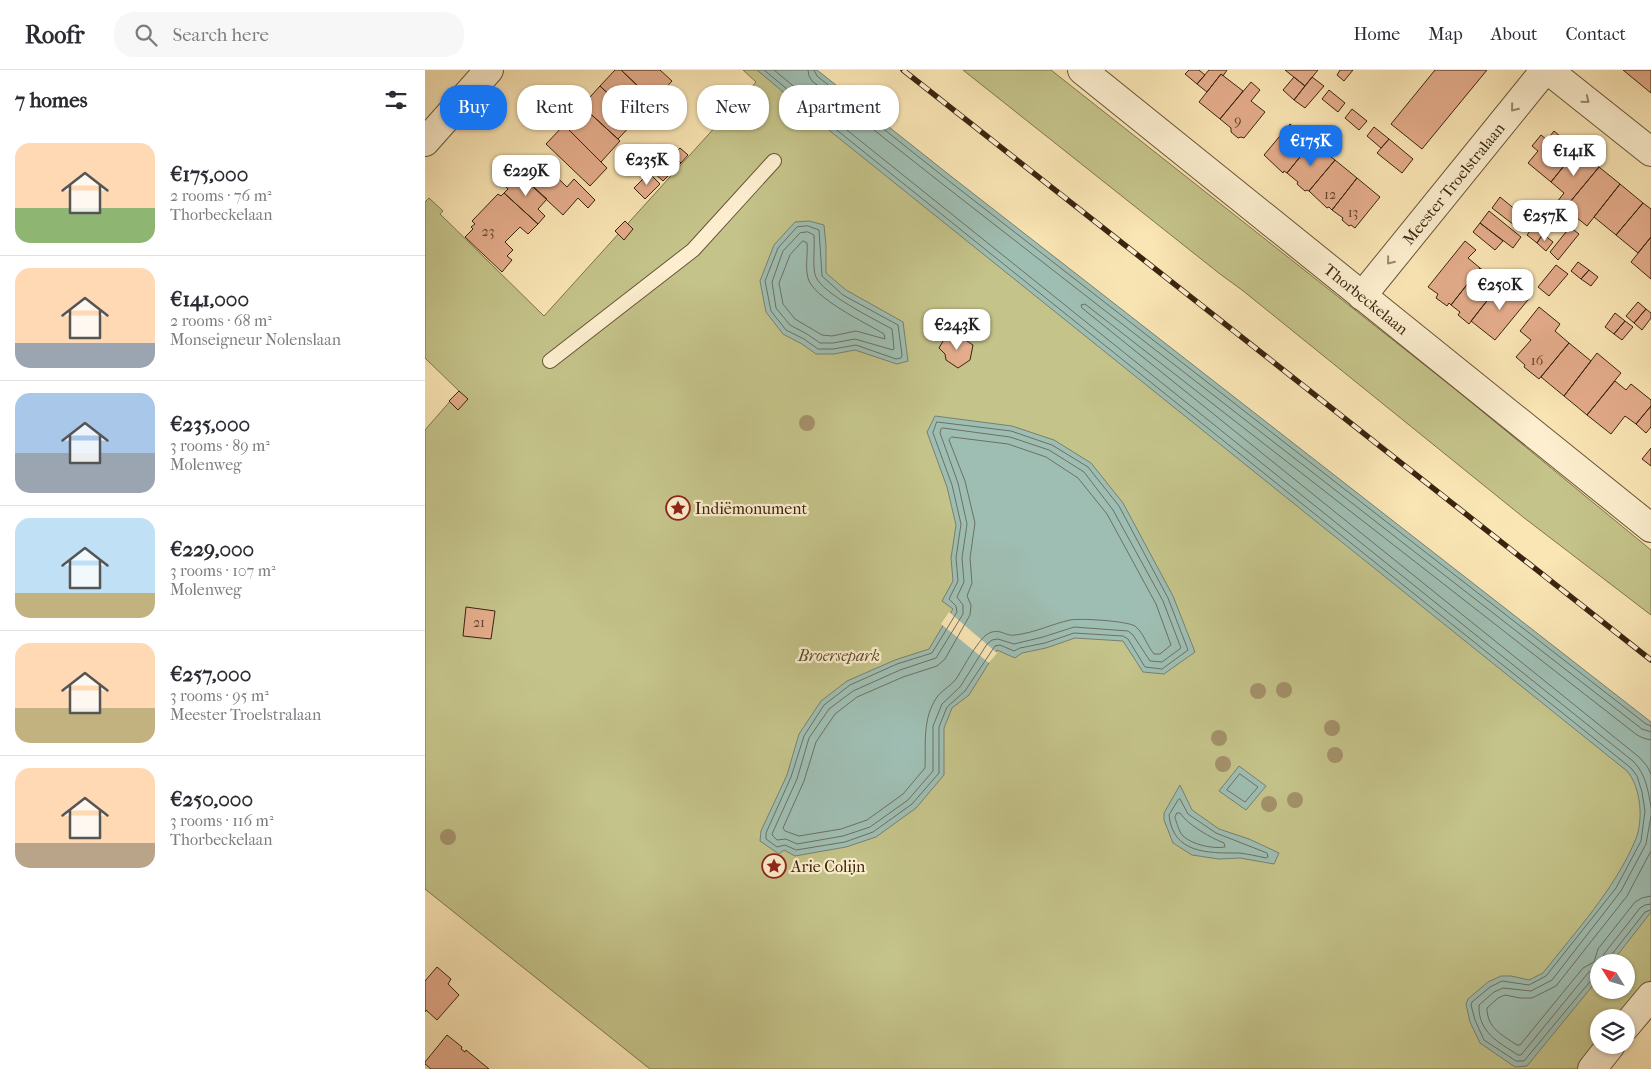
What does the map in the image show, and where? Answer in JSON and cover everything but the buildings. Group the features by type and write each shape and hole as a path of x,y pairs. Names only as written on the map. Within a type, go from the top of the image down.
{"street":[{"path":"425,142 489,70"},
{"name":"Thorbeckelaan","path":"1082,70 1651,528"},
{"path":"1546,70 1651,152"},
{"name":"Meester Troelstralaan","path":"1362,296 1546,70"},
{"path":"1635,1015 1651,996"},
{"path":"1592,1069 1604,1054"}],"lane":[{"path":"549,361 693,250 774,160"}],"green space":[{"name":"Broersepark","path":"743,70 757,70 779,88 779,130 832,130 1651,782 1651,980 1627,1009 1590,1009 1591,1054 1578,1069 650,1069 425,889 425,430 459,391 425,358 425,202 429,198 443,211 440,214 544,316 713,130 769,130 769,85 753,85 756,82"},
{"path":"963,70 1051,70 1455,389 1651,550 1651,615 1523,517 1242,290"}],"water":[{"path":"757,70 817,70 836,85 779,85 779,88"},
{"path":"829,130 893,130 1651,722 1651,912 1618,954 1590,954 1590,989 1527,1066 1515,1067 1480,1043 1470,1022 1466,1004 1468,999 1488,982 1501,976 1529,980 1543,973 1605,893 1626,859 1635,841 1640,824 1638,795 1632,778 1627,771"},
{"path":"809,221 824,225 826,273 846,290 903,322 908,361 897,364 855,350 834,354 816,354 783,334 766,312 760,281 774,245 795,222"},
{"path":"935,416 1012,426 1054,440 1091,463 1123,503 1173,596 1195,652 1164,674 1143,672 1123,641 1075,638 1046,648 1022,653 1015,658 997,650 969,695 952,708 944,728 944,775 916,808 876,837 846,847 795,856 784,850 779,854 760,841 761,831 787,775 799,734 821,701 847,681 895,660 929,649 953,609 942,601 953,581 951,558 956,525 947,487 927,432"},
{"path":"1239,766 1266,786 1246,810 1219,791"},
{"path":"1180,785 1192,810 1219,829 1249,839 1279,853 1274,864 1240,858 1219,859 1192,855 1173,843 1164,820 1164,813"}],"pier":[{"path":"949,612 997,653 989,663 941,624"}],"railway":[{"path":"903,70 1651,660"}],"place":[{"name":"Indiëmonument","path":"678,508"},
{"name":"Arie Colijn","path":"774,866"}]}
